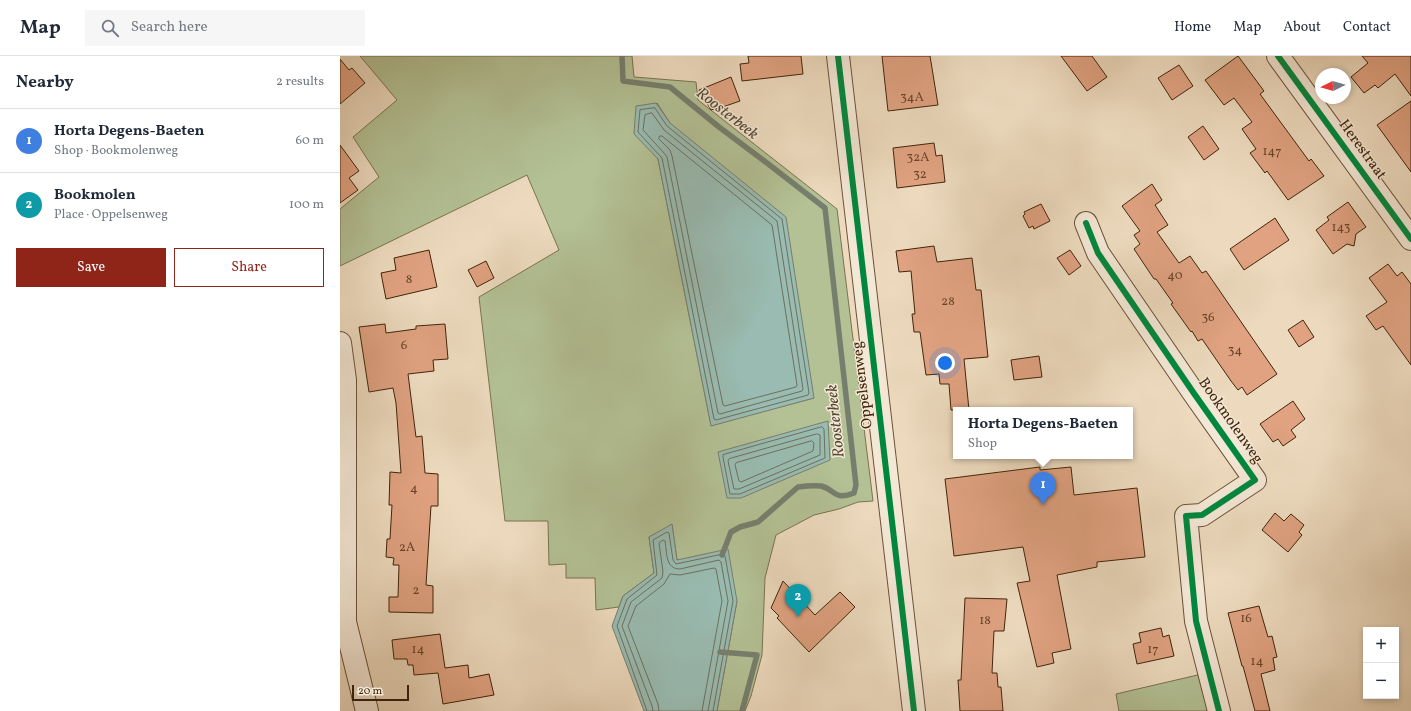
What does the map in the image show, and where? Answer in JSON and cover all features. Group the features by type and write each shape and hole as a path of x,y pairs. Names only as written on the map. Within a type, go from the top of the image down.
{"street":[{"name":"Oppelsenweg","path":"838,56 914,711"},
{"name":"Herestraat","path":"1278,56 1411,239"},
{"name":"Bookmolenweg","path":"1086,223 1098,253 1255,480 1202,515 1186,516 1196,621 1219,711"},
{"path":"340,343 345,380 343,620 367,711"}],"green space":[{"path":"360,56 632,56 634,77 696,82 698,100 837,209 873,501 858,502 839,509 814,515 776,535 765,578 762,655 751,696 745,711 717,711 737,601 677,560 672,525 649,537 654,573 623,596 619,607 596,610 595,578 566,578 566,564 549,565 548,521 505,521 479,297 559,250 527,175 340,266 340,209 379,177 353,137 397,100","holes":["657,103 670,123 814,398 711,425 658,159"]},
{"path":"1202,674 1211,711 1119,711 1116,694"}],"water":[{"path":"656,103 670,123 786,217 814,398 711,426 658,159 634,134 636,106"},
{"path":"828,421 830,460 741,498 727,498 718,452"},
{"path":"672,524 677,560 728,549 737,601 717,711 644,711 612,626 623,596 654,573 649,537"}],"building":[{"path":"748,56 801,56 803,74 742,81 740,64 749,63"},
{"path":"882,56 930,56 938,105 888,111"},
{"path":"1061,56 1092,56 1107,77 1087,91"},
{"path":"1238,56 1264,91 1260,94 1309,161 1311,159 1324,176 1288,200 1267,171 1265,173 1250,153 1256,149 1242,129 1252,122 1234,98 1224,105 1205,80"},
{"path":"1362,56 1411,56 1411,96 1395,74 1378,88 1375,85 1364,93 1351,77 1368,63"},
{"path":"340,59 349,70 352,68 365,83 340,104"},
{"path":"1179,65 1193,86 1172,100 1158,78"},
{"path":"731,77 740,101 711,110 699,90"},
{"path":"1411,101 1411,172 1377,125"},
{"path":"1203,126 1219,149 1204,160 1188,137"},
{"path":"934,143 936,156 942,155 945,182 897,188 893,148"},
{"path":"340,145 359,171 349,178 358,190 340,203"},
{"path":"1152,184 1162,200 1155,205 1168,225 1157,232 1179,263 1190,256 1202,273 1206,271 1277,374 1247,395 1242,387 1238,390 1202,339 1198,341 1192,331 1191,332 1171,304 1173,303 1156,279 1154,279 1134,249 1140,244 1134,235 1140,231 1122,206"},
{"path":"1348,202 1366,227 1356,234 1354,246 1347,244 1333,254 1316,230 1329,220 1327,217"},
{"path":"1041,204 1050,221 1034,229 1033,226 1029,228 1023,216 1025,214 1024,212"},
{"path":"1275,218 1289,240 1244,270 1230,249"},
{"path":"934,246 937,262 972,258 976,290 981,290 988,357 964,359 969,407 953,407 953,410 951,410 949,384 940,384 939,374 926,375 920,332 914,332 912,314 915,314 911,271 899,272 896,251"},
{"path":"429,250 437,287 386,299 381,273 396,270 394,258"},
{"path":"1070,250 1081,266 1069,275 1057,258"},
{"path":"486,261 494,278 477,287 468,270"},
{"path":"1388,264 1397,276 1402,272 1411,284 1411,365 1383,326 1376,330 1366,316 1387,302 1369,278"},
{"path":"1303,320 1314,337 1299,347 1288,330"},
{"path":"385,324 386,333 416,329 416,326 445,324 448,359 433,360 434,371 408,374 416,437 422,436 425,473 438,474 438,506 431,506 426,585 433,586 433,613 389,612 389,597 398,597 399,565 393,565 394,558 386,557 387,539 390,539 392,505 389,505 390,472 401,473 396,403 393,388 369,392 359,327"},
{"path":"1039,356 1042,377 1014,380 1011,360"},
{"path":"1293,401 1305,419 1291,430 1296,437 1283,446 1278,439 1273,442 1260,424"},
{"path":"1040,467 1040,470 1071,467 1074,495 1137,488 1145,557 1097,562 1097,567 1057,575 1071,649 1052,653 1054,663 1037,667 1017,583 1030,581 1023,547 954,556 945,479"},
{"path":"1275,513 1284,521 1291,514 1304,525 1299,532 1302,535 1288,552 1262,530"},
{"path":"783,581 815,615 840,592 855,607 809,652 777,618 779,616 771,608"},
{"path":"965,598 1007,599 1004,631 994,631 992,673 997,673 998,687 1001,687 1003,711 960,711 958,680 961,680"},
{"path":"1259,606 1268,637 1272,636 1277,657 1273,658 1275,670 1261,674 1270,711 1255,711 1228,613"},
{"path":"1161,628 1163,637 1169,635 1174,656 1137,664 1133,644 1141,642 1139,633"},
{"path":"440,634 445,668 468,665 469,678 489,674 494,695 443,704 438,673 414,675 413,665 408,665 407,659 394,659 392,640"}],"waterway":[{"name":"Roosterbeek","path":"622,56 623,81 670,87 719,127 825,208 856,485 854,493 842,496 835,494 826,487 798,487 758,522 740,527 731,532 722,555"},
{"name":"Roosterbeek","path":"720,652 757,655 742,711"}],"cycle path":[{"path":"838,56 914,711"},
{"path":"1278,56 1411,239"},
{"path":"1086,223 1098,253 1255,480 1202,515 1186,516 1196,621 1219,711"}],"place":[{"name":"Horta Degens-Baeten","path":"1043,505"},
{"name":"Bookmolen","path":"798,617"}]}
